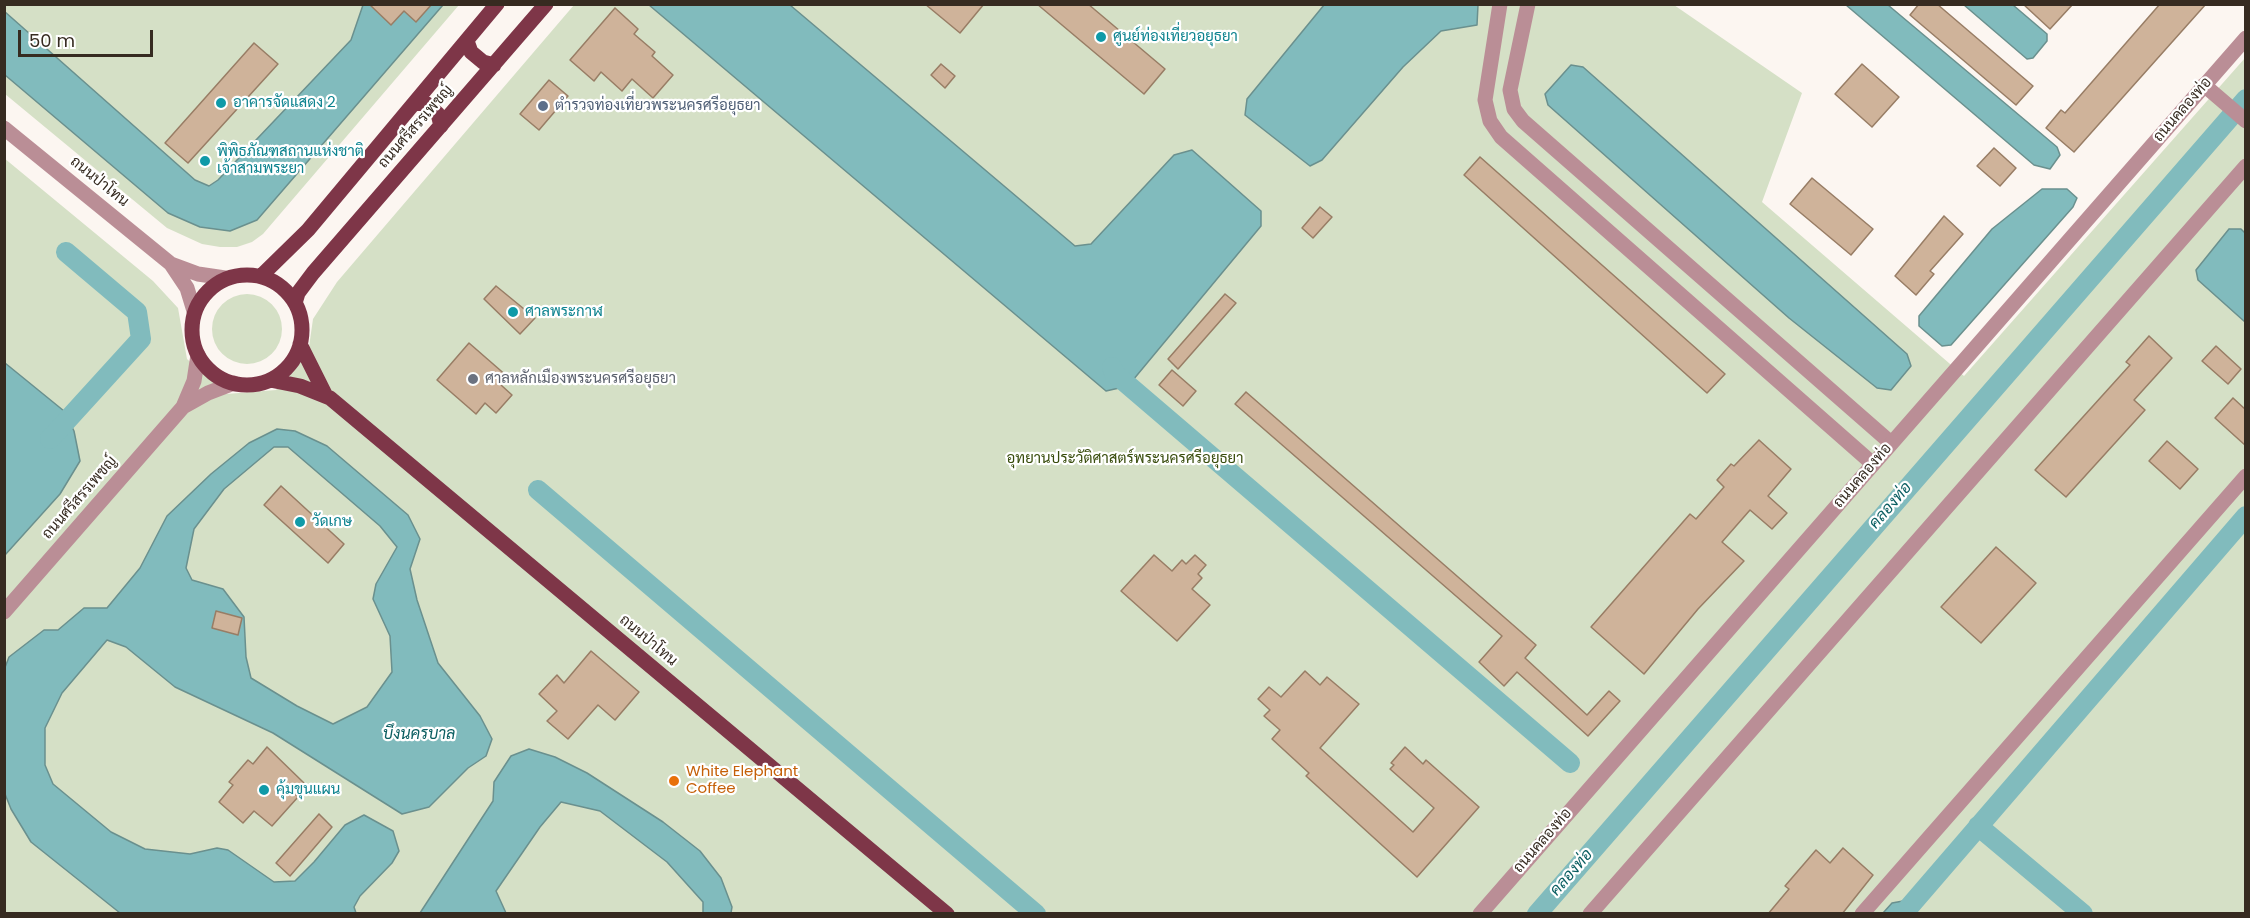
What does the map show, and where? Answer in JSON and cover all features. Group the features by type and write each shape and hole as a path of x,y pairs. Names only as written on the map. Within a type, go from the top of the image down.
{"main road":[{"name":"ถนนศรีสรรเพชญ์","path":"261,276 308,230 497,4"},
{"name":"ถนนศรีสรรเพชญ์","path":"295,303 313,273 546,4"},
{"path":"466,41 471,52 483,62 494,65"},
{"path":"415,103 427,104 438,114 441,126"},
{"path":"248,274 261,276 286,291 295,303 301,320 300,344 289,365 270,380 246,385 234,383 213,373 198,356 192,334 194,311 206,292 225,279 248,274"},
{"name":"ถนนป่าโทน","path":"300,344 326,396"},
{"name":"ถนนป่าโทน","path":"270,380 300,386 326,396 947,914"}],"street":[{"path":"1500,4 1485,100 1490,121 1501,137 1874,464"},
{"path":"1528,4 1510,90 1514,109 1523,121 1891,443"},
{"name":"ถนนคลองท่อ","path":"1480,914 2246,38"},
{"path":"2204,85 2246,122"},
{"name":"ถนนป่าโทน","path":"4,128 171,264 187,288 194,311"},
{"path":"1590,914 2246,166"},
{"name":"ถนนป่าโทน","path":"171,264 198,274 225,279"},
{"name":"ถนนศรีสรรเพชญ์","path":"4,612 183,407 194,381 198,356"},
{"name":"ถนนศรีสรรเพชญ์","path":"183,407 208,393 234,383"},
{"path":"1862,914 2246,476"}],"green space":[{"name":"พิพิธภัณฑสถานแห่งชาติ เจ้าสามพระยา","path":"4,5 459,5 263,234 252,242 237,247 220,247 202,244 167,228 5,94"},
{"name":"อุทยานประวัติศาสตร์พระนครศรีอยุธยา","path":"574,5 1674,5 1802,93 1762,202 1964,376 2245,58 2245,913 5,913 4,158 153,281 178,308 187,359 226,394 276,390 308,354 313,319 337,282"},
{"path":"247,294 266,300 276,310 282,329 276,348 266,358 247,364 228,358 218,348 212,329 218,310 228,300"}],"water":[{"path":"363,5 443,5 257,220 230,231 200,227 168,213 5,75 4,11 195,180 209,186 218,180 351,40"},
{"path":"649,5 790,5 1075,246 1091,244 1174,155 1192,150 1261,211 1261,226 1128,386 1106,391"},
{"path":"1324,5 1478,5 1477,25 1441,31 1403,67 1322,160 1310,166 1245,115 1247,99"},
{"path":"1846,5 1888,5 2057,147 2060,155 2050,169 2034,165"},
{"path":"1964,5 2013,5 2047,34 2047,41 2033,58 2027,59"},
{"path":"1571,65 1583,67 1907,354 1911,366 1891,390 1877,388 1789,318 1548,105 1545,94"},
{"path":"2042,189 2067,189 2077,198 2073,207 1951,345 1942,346 1919,326 1919,316 1992,229"},
{"path":"2229,229 2241,229 2245,233 2245,322 2198,280 2196,270"},
{"path":"5,363 64,411 74,431 80,461 60,494 5,555"},
{"name":"บึงนครบาล","path":"277,429 295,431 327,446 408,515 420,539 410,569 417,600 438,663 480,716 492,739 486,756 468,768 429,807 402,814 273,733 175,687 126,647 107,640 62,693 45,728 45,765 53,784 111,832 145,849 190,854 217,848 228,850 274,882 295,881 345,825 364,815 393,831 399,851 392,863 360,896 354,907 356,913 120,913 31,842 11,809 5,794 4,670 9,657 44,630 58,630 84,608 107,608 140,568 167,516 211,474 249,443","holes":["274,447 288,447 380,526 397,547 376,584 373,599 390,636 392,672 367,707 333,724 297,706 251,678 246,657 244,617 223,589 192,580 186,568 194,529 224,489"]},
{"path":"529,749 555,757 587,773 663,822 700,851 721,878 732,907 731,913 703,913 703,902 667,862 600,811 561,802 540,827 496,891 506,913 420,913 493,801 494,782 511,756"},
{"path":"1903,901 1918,913 1883,913 1892,903"}],"building":[{"path":"369,4 432,4 416,22 404,11 391,25"},
{"path":"925,4 984,4 960,33"},
{"name":"ศูนย์ท่องเที่ยวอยุธยา","path":"1037,4 1088,4 1165,69 1144,94"},
{"path":"1919,4 1937,4 2033,86 2016,105 1910,15"},
{"path":"2023,4 2073,4 2050,29"},
{"path":"2160,4 2206,4 2074,152 2046,128 2061,110 2065,113"},
{"path":"615,8 638,29 634,34 655,52 652,56 673,75 653,98 632,79 622,91 601,72 594,81 570,60"},
{"name":"อาคารจัดแสดง 2","path":"254,43 278,64 188,163 165,143"},
{"path":"941,64 955,76 945,88 931,75"},
{"path":"1862,64 1899,97 1872,127 1835,94"},
{"name":"ตำรวจท่องเที่ยวพระนครศรีอยุธยา","path":"549,80 568,96 539,130 520,114"},
{"path":"1994,148 2016,168 2000,186 1977,166"},
{"path":"1480,157 1725,374 1707,393 1464,175"},
{"path":"1812,178 1873,229 1851,255 1790,204"},
{"path":"1320,207 1332,217 1313,238 1302,228"},
{"path":"1944,216 1963,234 1930,271 1934,274 1916,295 1895,276"},
{"name":"ศาลพระกาฬ","path":"496,286 535,318 520,334 484,299"},
{"path":"1225,294 1236,303 1178,369 1168,359"},
{"path":"2149,336 2172,358 2134,400 2145,410 2066,497 2035,470 2130,365 2126,362"},
{"name":"ศาลหลักเมืองพระนครศรีอยุธยา","path":"469,343 508,377 501,385 512,395 496,413 485,403 476,414 437,380"},
{"path":"2216,346 2241,369 2228,384 2202,361"},
{"path":"1172,370 1196,391 1183,406 1159,385"},
{"path":"1246,392 1536,645 1525,658 1587,715 1609,691 1620,701 1588,736 1517,672 1504,686 1479,662 1502,636 1235,404"},
{"path":"2233,398 2246,410 2246,446 2215,418"},
{"path":"1759,440 1791,469 1768,496 1787,513 1772,529 1750,510 1722,542 1744,561 1698,609 1644,674 1591,627 1690,514 1696,519 1724,487 1717,480 1731,464 1734,466"},
{"path":"2167,441 2198,469 2180,489 2149,461"},
{"path":"281,486 344,544 328,563 264,505"},
{"path":"1996,547 2036,583 1981,643 1941,607"},
{"path":"1154,555 1172,571 1182,560 1186,564 1195,555 1206,565 1198,574 1202,578 1192,589 1210,605 1177,641 1121,591"},
{"path":"216,611 242,618 238,635 212,628"},
{"path":"591,651 639,692 615,720 598,705 568,739 547,721 557,711 539,694 557,675 564,683"},
{"path":"1305,671 1320,685 1327,677 1359,704 1320,748 1413,832 1434,808 1390,769 1394,765 1391,763 1405,747 1423,764 1426,760 1479,807 1417,877 1306,776 1309,773 1272,739 1280,730 1264,716 1270,710 1258,699 1269,687 1281,697"},
{"name":"คุ้มขุนแผน","path":"267,747 304,783 295,794 298,797 272,826 254,811 243,823 219,802 233,785 229,782 248,760 253,764"},
{"path":"319,814 332,827 290,876 276,863"},
{"path":"1843,848 1873,875 1842,914 1768,914 1789,889 1785,886 1816,850 1830,863"}],"waterway":[{"name":"คลองท่อ","path":"1537,914 2246,99"},
{"path":"50,439 141,339 137,312 66,252"},
{"path":"1112,367 1114,373 1570,763"},
{"path":"538,490 1036,914"},
{"path":"1903,914 2246,516"},
{"path":"1978,826 2083,914"}],"place":[{"name":"ศูนย์ท่องเที่ยวอยุธยา","path":"1101,37"},
{"name":"อาคารจัดแสดง 2","path":"221,103"},
{"name":"ตำรวจท่องเที่ยวพระนครศรีอยุธยา","path":"543,106"},
{"name":"พิพิธภัณฑสถานแห่งชาติ เจ้าสามพระยา","path":"205,161"},
{"name":"ศาลพระกาฬ","path":"513,312"},
{"name":"ศาลหลักเมืองพระนครศรีอยุธยา","path":"473,379"},
{"name":"วัดเกษ","path":"300,522"},
{"name":"White Elephant Coffee","path":"674,781"},
{"name":"คุ้มขุนแผน","path":"264,790"}]}
